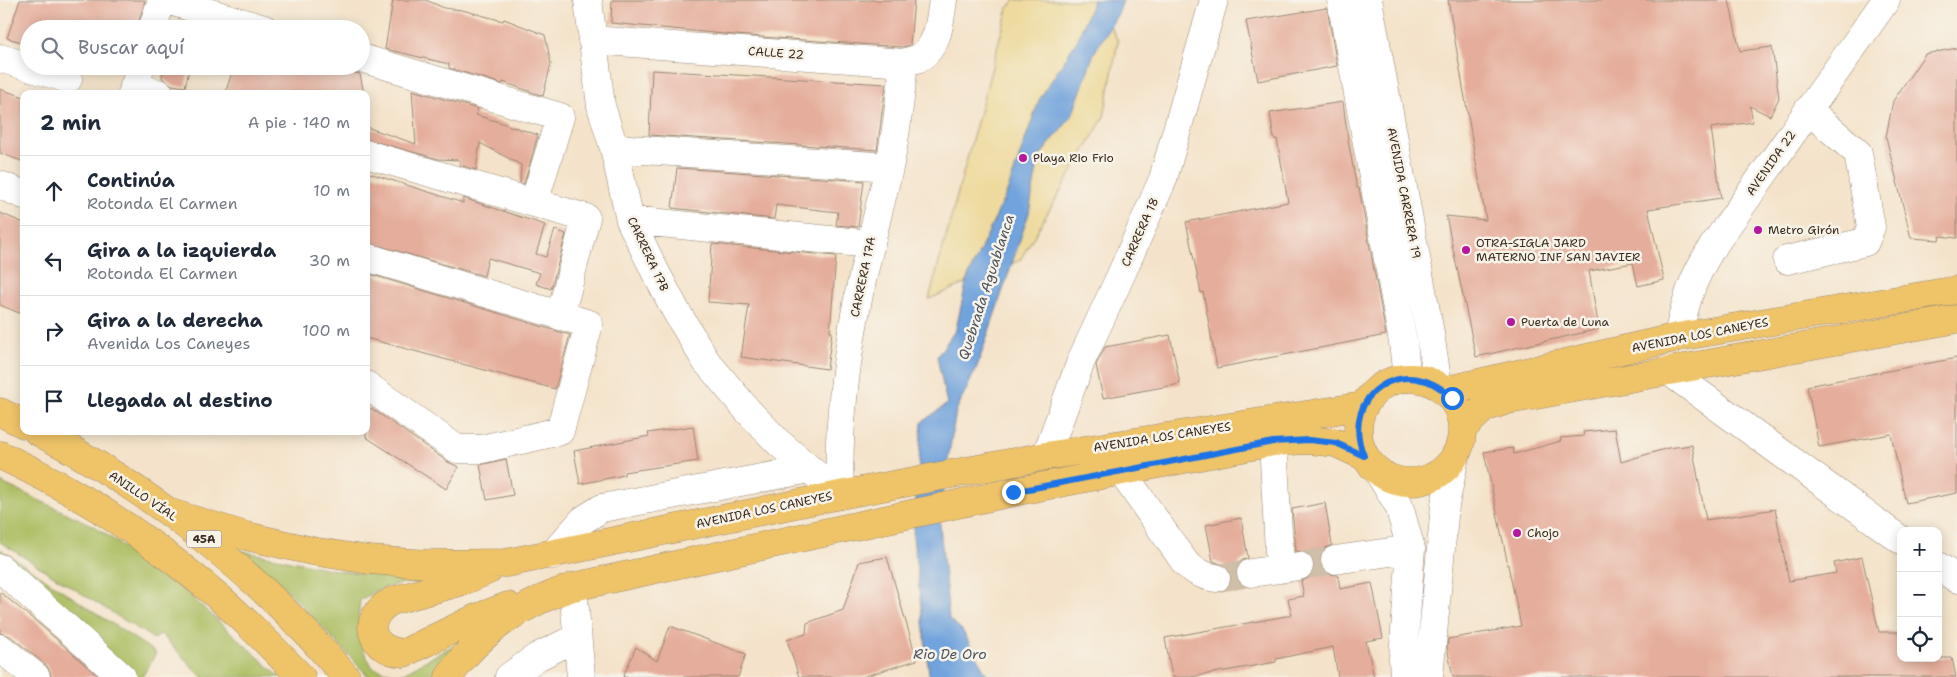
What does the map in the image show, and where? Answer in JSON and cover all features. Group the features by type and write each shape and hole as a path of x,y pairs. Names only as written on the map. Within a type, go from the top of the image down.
{"main road":[{"name":"AVENIDA LOS CANEYES","path":"1441,388 1678,337 1957,290"},
{"path":"1463,428 1484,408 1508,400 1957,319"},
{"path":"1407,378 1423,380 1441,388 1457,408 1463,428 1455,457 1446,469 1434,477 1420,482 1405,483 1391,479 1371,464 1359,444 1358,418 1363,406 1374,392 1390,382 1407,378"},
{"name":"AVENIDA LOS CANEYES","path":"167,512 246,536 312,551 369,560 428,564 506,563 892,484 1046,456 1363,406"},
{"path":"0,412 20,422"},
{"name":"ANILLO VÍAL","path":"44,435 108,472 167,512 233,562 286,611 346,677"},
{"name":"AVENIDA LOS CANEYES","path":"449,677 488,632 509,617 547,595 573,587 1013,492 1273,442 1309,440 1336,443 1371,464"},
{"path":"0,455 73,493 130,529 194,576 263,638 302,677"},
{"path":"506,563 462,580 392,601 383,606 376,615 372,625 373,634 377,642 384,649 404,653 476,618 547,595"}],"street":[{"path":"155,20 162,0"},
{"path":"167,0 234,20"},
{"name":"CARRERA 17B","path":"588,0 601,106 614,148 630,220 676,311 706,361 748,412 779,443 840,495"},
{"path":"904,62 919,58 929,49 938,32 943,0"},
{"name":"CARRERA 18","path":"1046,456 1081,361 1163,179 1214,0"},
{"name":"AVENIDA CARRERA 19","path":"1341,0 1401,332 1407,378"},
{"name":"AVENIDA CARRERA 19","path":"1368,0 1441,388"},
{"name":"AVENIDA 22","path":"1678,337 1683,310 1698,270 1886,0"},
{"name":"CALLE 22","path":"592,40 904,62"},
{"path":"597,76 648,44"},
{"path":"0,58 20,64"},
{"path":"370,61 560,117 534,203"},
{"name":"CARRERA 17A","path":"840,495 839,464 852,331 870,244 890,167 899,112 904,62"},
{"path":"55,75 68,79"},
{"path":"136,82 152,90"},
{"path":"1787,260 1865,242 1871,227 1858,153 1808,110"},
{"path":"614,148 890,167"},
{"path":"370,155 586,218 560,316"},
{"path":"0,185 20,193"},
{"path":"630,220 870,244"},
{"path":"370,258 589,324 560,431 482,449 457,449 370,388"},
{"path":"1667,370 1897,537"},
{"path":"1251,573 1290,567 1273,442"},
{"path":"769,510 779,443"},
{"path":"1429,677 1444,514 1455,457"},
{"path":"1371,464 1399,506 1411,549 1404,677"},
{"path":"552,555 583,520 602,508 810,469"},
{"path":"1121,471 1186,564 1195,572 1216,578"},
{"path":"1335,560 1411,549"},
{"path":"0,568 122,677"},
{"path":"1942,569 1957,579"},
{"path":"573,587 576,638 581,677"},
{"path":"509,677 536,657 576,638"},
{"path":"0,648 36,677"}],"green space":[{"path":"0,482 96,527 184,590 280,677 202,677 161,634 154,639 0,542"},
{"path":"219,538 242,551 335,570 378,575 460,574 435,583 404,583 380,589 360,600 359,636 363,650 373,668 400,675 470,636 429,677 369,677 289,592"},
{"path":"0,549 156,653 142,677 122,677 0,568"}],"sand":[{"name":"Playa Rio Frio","path":"1015,0 1097,0 1118,41 1104,117 1020,260 929,299 1008,8"}],"water":[{"name":"Rio De Oro","path":"1093,0 1123,0 1119,12 1094,53 1072,116 1039,157 1029,213 977,367 956,411 939,515 949,619 962,630 988,677 932,677 929,674 913,536 922,422 947,404 937,357 956,329 967,279 1007,192 1039,100 1078,39"}],"building":[{"path":"20,0 145,0 139,20 20,20 20,42 7,38"},
{"path":"393,0 426,0 444,8 462,10 503,21 504,19 545,35 551,64 543,96 503,82 503,84 449,68 449,64 385,49"},
{"path":"612,0 914,0 910,45 902,47 734,35 611,23"},
{"path":"1448,0 1729,0 1740,51 1772,47 1779,98 1770,116 1750,106 1753,122 1711,128 1721,198 1648,209 1664,280 1638,286 1633,263 1589,271 1599,329 1476,357 1446,216 1486,220"},
{"path":"1327,8 1337,66 1258,81 1246,21"},
{"path":"1957,48 1957,238 1940,236 1939,240 1911,238 1886,137 1893,101 1925,54"},
{"path":"652,70 886,84 877,150 649,135"},
{"path":"162,75 188,75 185,87 172,85 162,78"},
{"path":"231,75 360,75 363,90 226,90"},
{"path":"0,89 20,96 20,160 0,153"},
{"path":"412,90 478,109 476,115 538,135 524,184 520,183 521,165 480,143 476,170 460,165 460,160 438,159 370,140 370,128 416,144"},
{"path":"1343,102 1349,146 1357,188 1359,188 1386,335 1217,368 1203,292 1201,293 1186,222 1288,202 1277,139 1274,139 1270,113"},
{"path":"677,168 864,181 858,227 836,225 838,212 776,205 774,219 672,208"},
{"path":"370,173 463,203 463,198 545,225 536,254 546,257 555,230 566,234 551,289 536,284 540,273 488,258 484,276 370,243"},
{"path":"0,213 20,221 20,313 0,305"},
{"path":"712,244 836,256 830,332 832,332 827,369 741,357 749,305 708,302"},
{"path":"370,274 570,335 555,389 370,339"},
{"path":"1170,335 1180,384 1103,398 1096,365 1105,347"},
{"path":"1957,358 1957,493 1906,503 1891,434 1819,447 1807,386"},
{"path":"371,408 448,462 459,467 446,489 366,437 366,435 370,435"},
{"path":"693,426 698,461 624,472 624,475 580,484 574,451 649,436 648,433"},
{"path":"1615,429 1621,462 1668,448 1692,445 1706,520 1775,509 1789,581 1836,573 1834,563 1862,557 1879,632 1897,632 1897,662 1942,662 1942,658 1952,658 1956,677 1453,677 1447,647 1448,639 1521,626 1484,452 1513,448 1514,454 1561,441 1560,438 1584,436 1583,432"},
{"path":"506,459 513,495 487,500 480,465"},
{"path":"1325,503 1332,545 1325,548 1320,555 1322,569 1329,574 1338,575 1340,589 1372,583 1383,638 1366,641 1374,677 1338,677 1333,647 1276,659 1276,662 1191,677 1172,677 1165,638 1292,615 1288,599 1304,596 1301,581 1309,578 1314,571 1314,564 1312,557 1305,552 1296,551 1292,509"},
{"path":"1241,518 1248,558 1241,561 1236,568 1236,576 1240,584 1229,586 1231,580 1230,572 1226,566 1213,561 1206,525"},
{"path":"887,557 917,660 862,677 799,677 787,640 806,634 807,623 843,610 859,562"},
{"path":"0,592 99,677 51,677 46,665 10,636 0,633"},
{"path":"670,626 746,654 738,677 623,677 636,647 657,661"}],"tunnel":[{"path":"1299,566 1335,560"},
{"path":"1216,578 1251,573"}],"place":[{"name":"Playa Rio Frio","path":"1023,158"},
{"name":"Metro Girón","path":"1758,230"},
{"name":"OTRA-SIGLA JARD MATERNO INF SAN JAVIER","path":"1466,250"},
{"name":"Puerta de Luna","path":"1511,322"},
{"name":"Chojo","path":"1517,533"}],"route":[{"path":"1013,492 1273,442 1309,440 1336,443 1364,456 1359,444 1358,418 1363,406 1374,392 1390,382 1407,378 1423,380 1438,386 1452,398"}],"water label":[{"name":"Quebrada Aguablanca","path":"986,287"}]}
